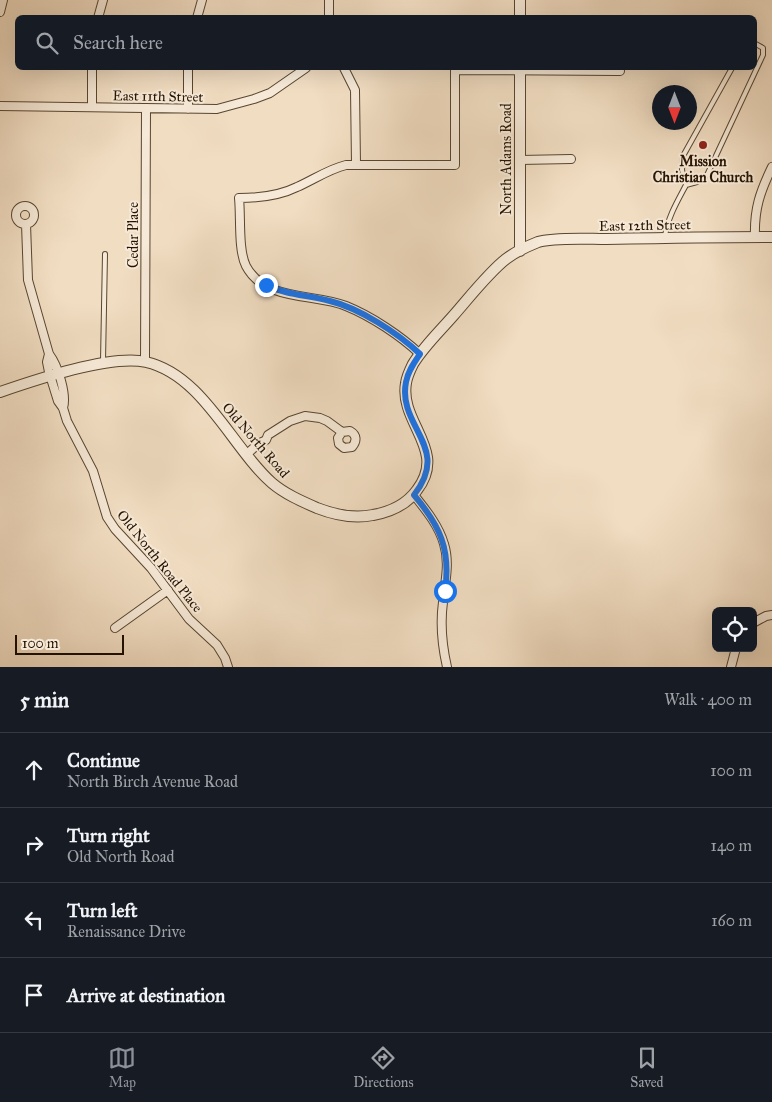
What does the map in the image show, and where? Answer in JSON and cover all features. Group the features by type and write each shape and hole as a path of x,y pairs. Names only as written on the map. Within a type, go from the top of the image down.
{"street":[{"path":"0,12 3,0"},
{"path":"99,15 103,0"},
{"path":"199,15 202,0"},
{"path":"329,0 329,15"},
{"path":"520,0 520,15"},
{"path":"92,70 92,107"},
{"path":"188,70 188,109"},
{"name":"East 11th Street","path":"0,106 217,109 259,98 278,89 303,70"},
{"path":"345,70 355,90 356,164"},
{"path":"420,354 368,317 346,306 328,300 288,294 266,285 251,272 244,260 239,198 252,198 282,193 338,167 356,164 455,165 455,70"},
{"name":"North Adams Road","path":"520,70 520,251"},
{"path":"570,70 620,71"},
{"name":"Cedar Place","path":"145,362 146,108"},
{"path":"520,160 571,159"},
{"path":"755,237 757,203 772,167"},
{"name":"Old North Road Place","path":"26,224 26,265 29,285 49,354 54,360 55,376 65,401 63,408 67,421 93,471 107,517 115,529 151,568 189,619 216,645 228,667"},
{"name":"East 12th Street","path":"520,251 542,241 772,237"},
{"name":"Old North Road","path":"0,392 103,364 120,361 145,362 170,372 190,388 204,401 267,478 288,494 306,504 336,514 352,517 377,514 391,510 404,503 414,495 426,476 428,458 423,440 407,408 405,392 407,376 420,354 506,258 520,251"},
{"path":"247,454 258,444 266,440 268,435 290,421 305,416 320,418 342,432"},
{"path":"414,495 437,526 445,545 447,556 446,580 441,627 447,667"},
{"path":"115,628 168,590"},
{"path":"757,621 772,615"},
{"path":"731,667 735,652"}],"lane":[{"path":"757,45 763,48 763,55 757,68"},
{"path":"686,186 682,170 683,156 731,70"},
{"path":"665,238 672,209 686,186 697,182 707,175 756,70"},
{"path":"103,364 104,254"}],"place":[{"name":"Mission Christian Church","path":"703,145"}],"route":[{"path":"266,285 288,294 328,300 346,306 368,317 420,354 412,365 405,384 407,408 423,440 428,458 426,476 414,495 437,526 445,545 447,566 445,591"}]}
